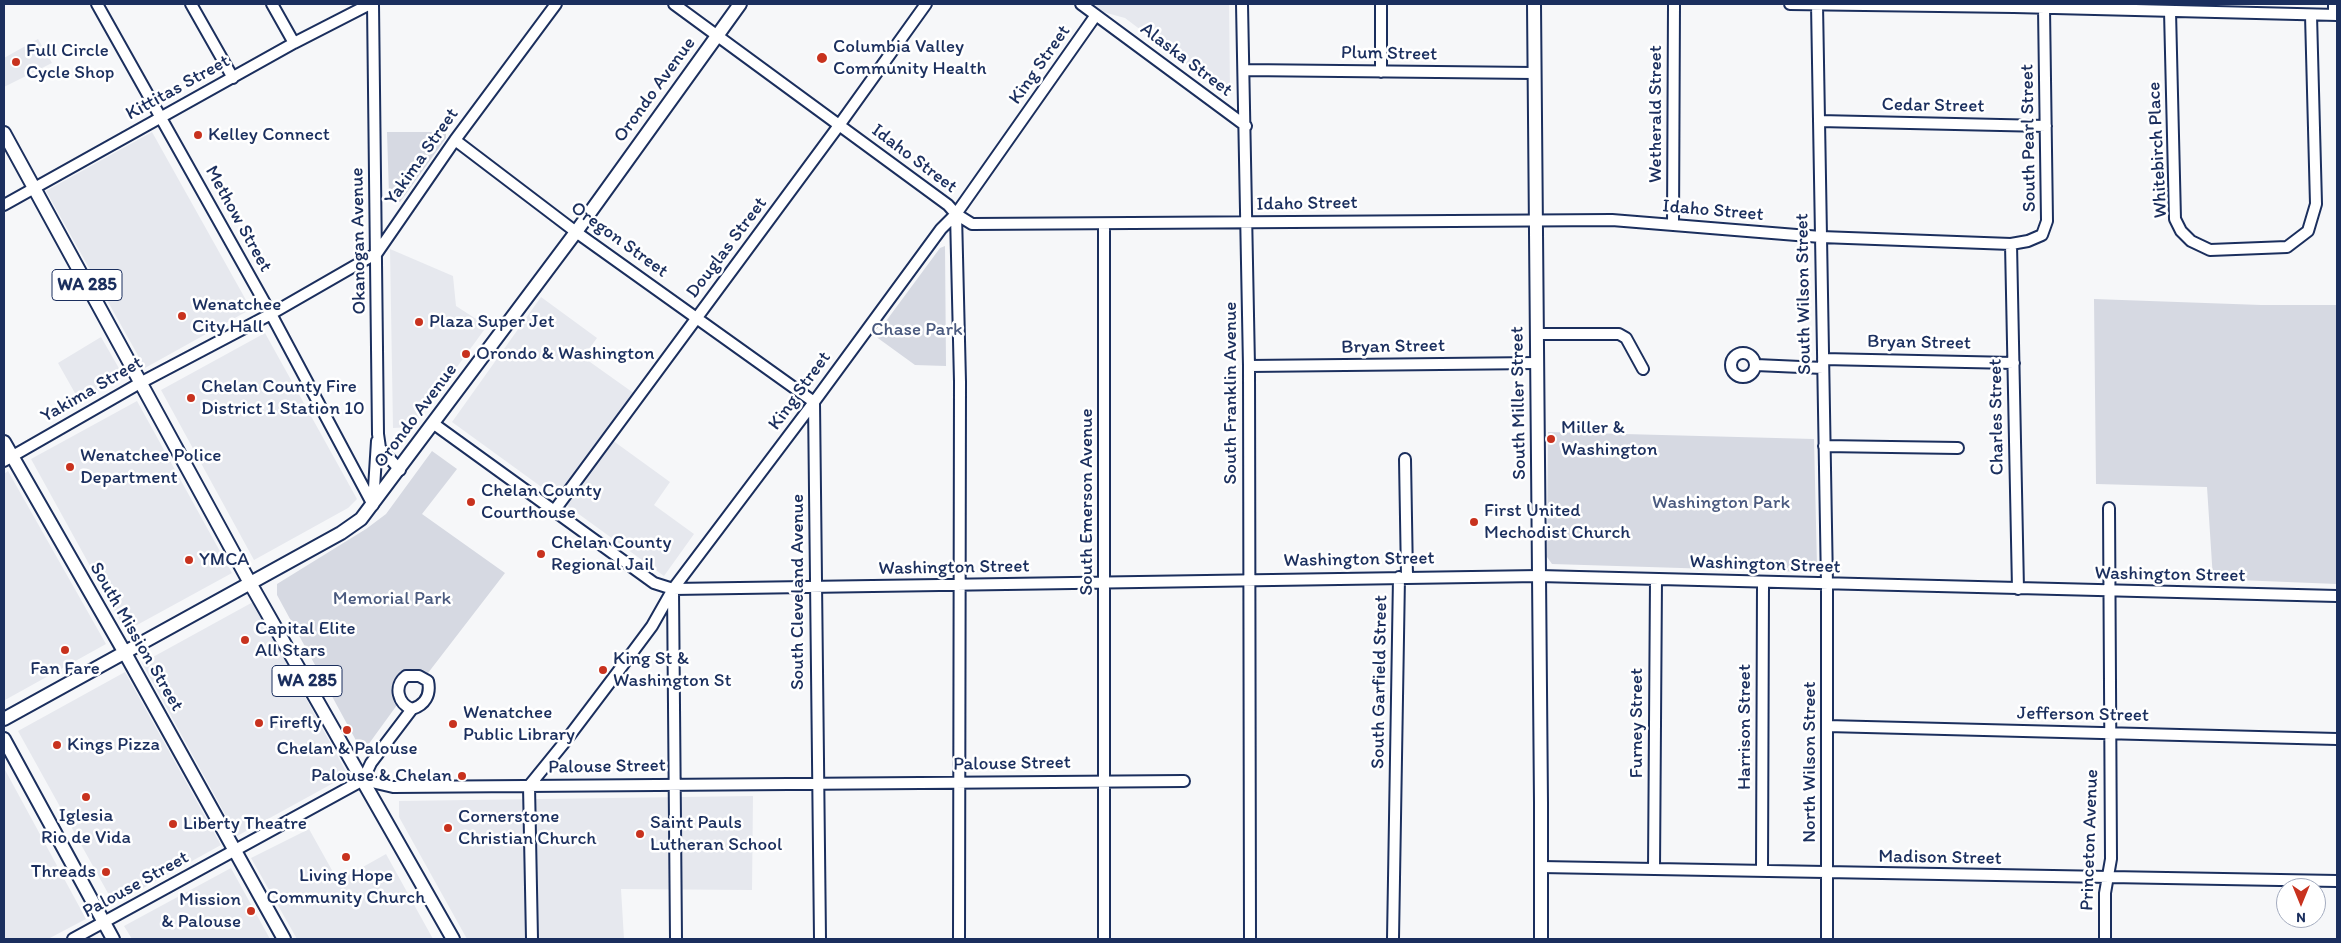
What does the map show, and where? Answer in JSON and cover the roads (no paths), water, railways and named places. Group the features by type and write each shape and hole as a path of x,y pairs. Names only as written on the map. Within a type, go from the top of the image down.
{"main road":[{"name":"Orondo Avenue","path":"4,719 341,533 361,520 576,232 740,4"},
{"name":"South Miller Street","path":"1534,4 1541,939"},
{"name":"WA 285","path":"4,132 250,583 453,939"},
{"name":"South Mission Street","path":"4,442 8,459 125,653 284,939"},
{"path":"4,739 113,939"}],"street":[{"name":"Methow Street","path":"97,4 271,314 373,505"},
{"path":"191,4 233,78"},
{"path":"272,4 294,43"},
{"name":"Kittitas Street","path":"4,205 294,43 371,4"},
{"name":"Okanogan Avenue","path":"371,4 378,434 380,448 400,470"},
{"name":"Yakima Street","path":"8,459 140,383 271,314 376,253 454,140 556,4"},
{"name":"Idaho Street","path":"674,4 840,124 948,205 956,214 972,224 1612,220 1820,237 2011,244"},
{"name":"Douglas Street","path":"554,511 840,124 926,4"},
{"name":"Alaska Street","path":"1081,4 1246,126"},
{"name":"South Franklin Avenue","path":"1242,4 1246,126 1249,366 1250,939"},
{"path":"1381,4 1381,72"},
{"name":"Wetherald Street","path":"1673,225 1674,4"},
{"path":"1790,4 2014,5 2044,8 2170,11 2239,8 2311,15 2336,15 2334,4"},
{"name":"South Wilson Street","path":"1816,4 1826,584"},
{"name":"South Pearl Street","path":"2011,244 2028,242 2042,235 2047,221 2044,8"},
{"name":"Whitebirch Place","path":"2170,11 2175,219 2181,231 2191,242 2210,250 2287,247 2308,231 2316,204 2311,15"},
{"name":"King Street","path":"529,786 564,743 646,633 673,589 814,402 941,228 956,214 1096,15"},
{"name":"Plum Street","path":"1244,70 1534,73"},
{"name":"Cedar Street","path":"1819,121 2046,126"},
{"name":"Oregon Street","path":"454,140 576,232 814,402"},
{"path":"956,214 960,382 959,939"},
{"name":"South Emerson Avenue","path":"1104,224 1104,939"},
{"name":"Charles Street","path":"2011,244 2018,589"},
{"path":"1537,334 1619,334 1626,338 1643,369"},
{"name":"Bryan Street","path":"1756,365 2014,362"},
{"name":"Bryan Street","path":"1249,366 1537,363"},
{"name":"South Cleveland Avenue","path":"814,402 820,939"},
{"name":"Washington Street","path":"434,424 654,583 673,589 1539,576 2337,596"},
{"path":"373,505 378,434"},
{"path":"1824,446 1958,448"},
{"name":"South Garfield Street","path":"1393,939 1395,787 1403,577 1405,459"},
{"name":"Princeton Avenue","path":"2105,939 2105,893 2111,859 2109,508"},
{"name":"Furney Street","path":"1654,868 1656,579"},
{"name":"Harrison Street","path":"1762,871 1763,582"},
{"name":"North Wilson Street","path":"1826,584 1827,939"},
{"path":"673,589 676,939"},
{"path":"363,780 371,763 412,709"},
{"name":"Jefferson Street","path":"1827,726 2337,739"},
{"name":"Palouse Street","path":"73,939 363,780 393,787 817,782 1184,781"},
{"path":"529,786 532,939"},
{"name":"Madison Street","path":"1541,868 1654,868 1828,873 2337,881"}],"place":[{"name":"Columbia Valley Community Health","path":"822,58"},
{"name":"Full Circle Cycle Shop","path":"16,62"},
{"name":"Kelley Connect","path":"198,135"},
{"name":"Wenatchee City Hall","path":"182,316"},
{"name":"Plaza Super Jet","path":"419,322"},
{"name":"Orondo & Washington","path":"466,354"},
{"name":"Chelan County Fire District 1 Station 10","path":"191,398"},
{"name":"Miller & Washington","path":"1551,439"},
{"name":"Wenatchee Police Department","path":"70,467"},
{"name":"Chelan County Courthouse","path":"471,502"},
{"name":"First United Mechodist Church","path":"1474,522"},
{"name":"Chelan County Regional Jail","path":"541,554"},
{"name":"YMCA","path":"189,560"},
{"name":"Capital Elite All Stars","path":"245,640"},
{"name":"Fan Fare","path":"65,650"},
{"name":"King St & Washington St","path":"603,670"},
{"name":"Firefly","path":"259,723"},
{"name":"Wenatchee Public Library","path":"453,724"},
{"name":"Chelan & Palouse","path":"347,730"},
{"name":"Kings Pizza","path":"57,745"},
{"name":"Palouse & Chelan","path":"462,776"},
{"name":"Iglesia Rio de Vida","path":"86,797"},
{"name":"Liberty Theatre","path":"173,824"},
{"name":"Cornerstone Christian Church","path":"448,828"},
{"name":"Saint Pauls Lutheran School","path":"640,834"},
{"name":"Living Hope Community Church","path":"346,857"},
{"name":"Threads","path":"106,872"},
{"name":"Mission & Palouse","path":"251,911"}],"park label":[{"name":"Chase Park","path":"917,330"},
{"name":"Washington Park","path":"1721,503"},
{"name":"Memorial Park","path":"392,599"}]}
